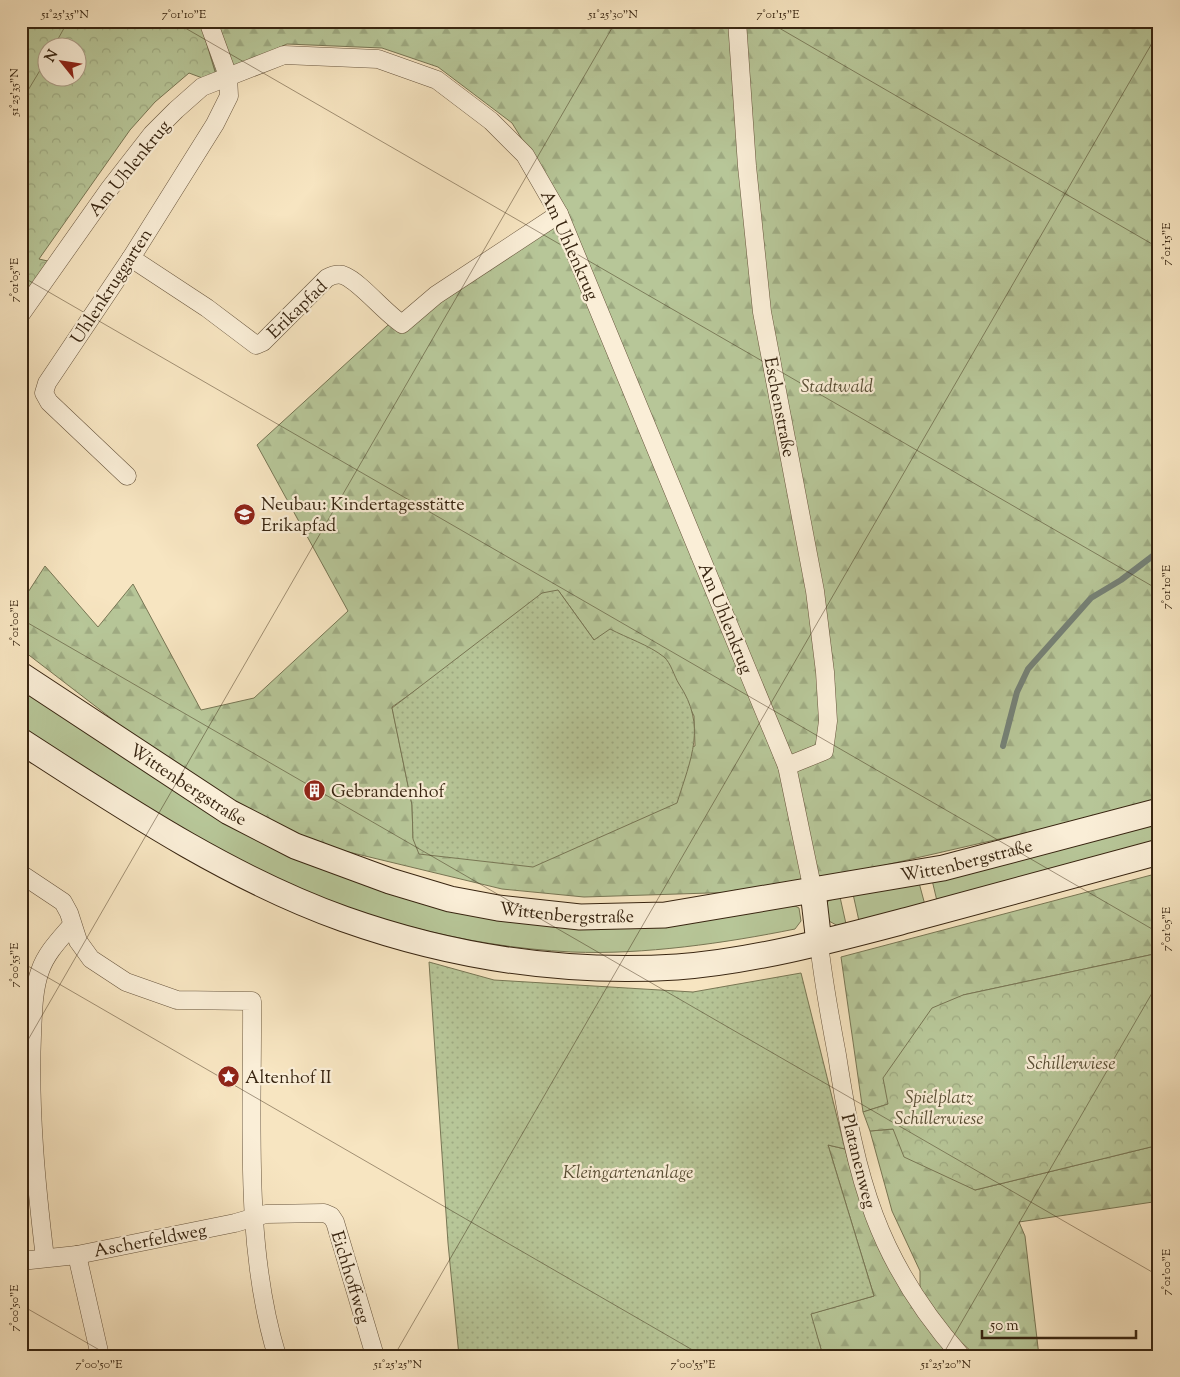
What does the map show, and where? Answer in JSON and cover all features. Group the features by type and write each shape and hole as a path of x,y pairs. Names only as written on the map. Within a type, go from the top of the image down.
{"main road":[{"name":"Wittenbergstraße","path":"21,675 229,812 295,846 366,874 450,899 498,908 580,917 665,916 943,868 1159,811"},
{"path":"21,741 211,857 273,889 342,919 416,942 483,958 530,964 587,967 677,967 720,962 819,943 1159,852"},
{"path":"813,891 819,943"}],"street":[{"path":"208,21 228,76"},
{"name":"Eschenstraße","path":"737,21 747,166 762,312 812,573 826,672 828,721 824,751 787,766"},
{"name":"Am Uhlenkrug","path":"21,314 110,188 152,134 202,87 284,55 378,60 437,80 491,121 525,155 559,214 787,766 813,891"},
{"name":"Uhlenkruggarten","path":"127,476 49,402 44,394 48,383 131,258 218,117 229,96 228,76"},
{"name":"Erikapfad","path":"131,258 202,305 256,345 263,342 327,278 336,274 345,275 387,314 402,324 436,295 559,214"},
{"path":"21,874 62,902 69,913 78,941 92,959 126,982 177,1000 252,1001 253,1218 265,1316 276,1356"},
{"path":"45,1258 26,1074 39,972 49,952 72,925"},
{"name":"Platanenweg","path":"819,943 844,1101 857,1165 870,1206 884,1242 903,1279 929,1318 961,1356"},
{"name":"Eichhoffweg","path":"253,1218 266,1214 324,1213 331,1216 335,1222 374,1356"},
{"name":"Ascherfeldweg","path":"21,1261 76,1255 253,1218"},
{"path":"76,1255 100,1356"}],"green space":[{"path":"21,21 200,21 216,75 205,79 189,73 155,102 130,130 39,259 52,262 30,295 21,294"},
{"name":"Stadtwald","path":"200,21 1159,21 1159,799 1069,823 772,891 584,897 502,889 332,848 253,816 194,782 21,649 21,603 45,566 98,627 133,584 201,710 254,698 348,611 257,445 387,326 567,212 512,123 438,67 382,48 287,44 216,75","holes":["558,590 594,640 665,658 694,716 695,746 413,838 412,805 392,707"]},
{"path":"558,590 594,640 610,629 652,649 669,663 688,699 694,728 691,757 677,803 533,867 419,854 413,839 412,805 392,708 542,593"},
{"path":"21,688 457,910 795,906 799,908 801,921 795,929 741,939 627,952 572,952 531,949 490,944 408,926 329,901 290,885 223,853 164,819 21,729"},
{"path":"1159,820 1159,841 937,901 932,880"},
{"path":"1159,873 1159,953 963,995 888,1104 863,1112 841,957"},
{"path":"918,879 925,905 859,921 853,894"},
{"path":"840,897 846,924 840,927 827,920 825,907 828,901"},
{"name":"Schillerwiese","path":"1159,953 1159,1145 975,1190 904,1157 893,1129 870,1131 863,1112 888,1104 883,1078 932,1008 963,995"},
{"name":"Kleingartenanlage","path":"429,962 494,980 693,992 801,973 845,1149 828,1145 874,1296 811,1314 823,1356 459,1356 448,1243"},
{"path":"893,1129 975,1190 1159,1145 1159,1232 1153,1202 1019,1222 1025,1236 1039,1356 976,1356 942,1324 920,1290 920,1271 892,1211 870,1131"},
{"path":"828,1145 845,1149 873,1234 886,1260 915,1310 954,1356 823,1356 810,1314 874,1296"}],"waterway":[{"path":"1159,553 1154,555 1159,564"},
{"path":"1003,746 1017,692 1028,669 1091,598 1121,580 1154,555"}],"place":[{"name":"Neubau: Kindertagesstätte Erikapfad","path":"245,514"},
{"name":"Gebrandenhof","path":"315,791"},
{"name":"Altenhof II","path":"229,1077"}],"park label":[{"name":"Spielplatz Schillerwiese","path":"939,1107"}]}
